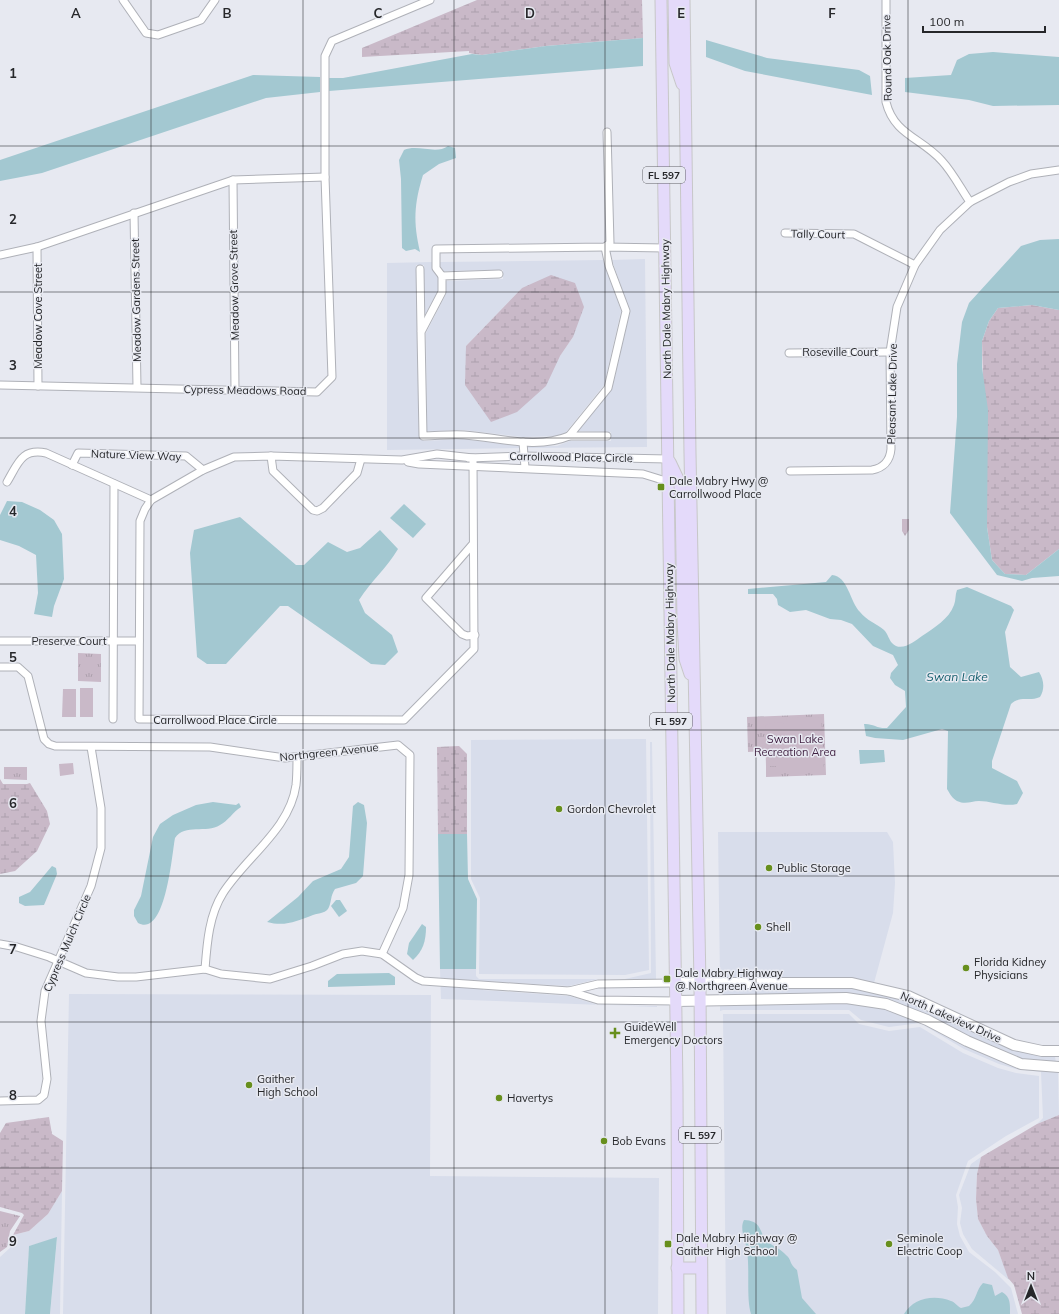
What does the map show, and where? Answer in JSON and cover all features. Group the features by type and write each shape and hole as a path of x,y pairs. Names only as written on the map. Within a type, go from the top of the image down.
{"main road":[{"name":"North Dale Mabry Highway","path":"661,0 669,482 674,983 676,1001 678,1314"},
{"path":"674,0 675,63 686,96"},
{"name":"North Dale Mabry Highway","path":"684,0 700,983 702,1314"},
{"path":"668,459 679,481 681,494 686,659 694,686"},
{"path":"677,1268 701,1268"}],"street":[{"path":"123,0 146,33 158,35 201,20 215,0"},
{"name":"Cypress Meadows Road","path":"0,385 317,392 332,377 324,178 325,56 332,41 430,0"},
{"name":"Round Oak Drive","path":"886,0 886,102 889,114 899,127 942,160 970,202"},
{"path":"605,247 610,243 606,132"},
{"name":"Pleasant Lake Drive","path":"790,470 872,470 880,468 886,462 891,449 890,352 897,307 915,265 940,230 970,202 1009,182 1031,174 1059,170"},
{"path":"0,255 37,247 233,180 324,178"},
{"name":"Meadow Grove Street","path":"233,180 235,390"},
{"name":"Meadow Gardens Street","path":"134,213 137,387"},
{"name":"Tally Court","path":"785,233 854,234 915,265"},
{"name":"Meadow Cove Street","path":"37,247 38,386"},
{"path":"421,332 442,292 442,276 436,268 436,249 605,247 665,248"},
{"path":"569,436 608,388 626,310 609,266 605,247"},
{"path":"420,270 423,436 463,435 523,442 557,441 569,436 607,436"},
{"path":"442,276 499,274"},
{"name":"Roseville Court","path":"789,353 890,352"},
{"path":"523,442 525,468"},
{"path":"7,482 23,455 35,451 46,453 151,500"},
{"name":"Nature View Way","path":"72,465 78,453 186,456 203,470"},
{"name":"Carrollwood Place Circle","path":"473,458 472,545 475,635 474,649 404,720 139,720 140,521 151,500 203,470 234,457 271,456 402,460 438,454 473,458 523,456 668,459"},
{"path":"271,456 273,471 313,510 317,511 323,508 357,473 361,459"},
{"path":"590,471 591,457"},
{"path":"402,460 419,464 643,474 669,482"},
{"path":"113,719 114,484"},
{"path":"472,545 426,598 462,634 467,636 475,635"},
{"name":"Preserve Court","path":"0,642 139,642"},
{"name":"Northgreen Avenue","path":"0,667 18,667 28,676 44,739 49,744 55,746 210,747 230,749 266,757 297,757 398,745 410,756 409,875 403,908 382,954"},
{"name":"Cypress Mulch Circle","path":"0,1101 31,1101 38,1100 44,1095 47,1079 41,1021 45,992 92,886 101,848 101,808 92,758 92,747"},
{"path":"205,969 207,936 216,906 223,892 285,816 296,785 297,757"},
{"path":"0,944 17,947 58,961 86,973 118,977 136,977 205,969 221,974 270,979 312,966 352,951 362,951 382,954 416,978 423,981 569,991 598,1000 676,1001"},
{"path":"569,991 598,984 674,983"},
{"name":"North Lakeview Drive","path":"674,983 852,983 908,996 1014,1045 1042,1051 1059,1052"},
{"name":"North Lakeview Drive","path":"676,1001 846,998 886,1004 927,1020 967,1041 1021,1064 1059,1067"}],"shaded area":[{"path":"645,259 647,447 527,448 527,446 557,446 570,441 611,441 611,432 578,431 612,389 630,312 612,260"},
{"path":"604,260 621,311 604,385 566,432 557,436 523,437 464,430 427,431 426,333 446,294 446,281 503,279 503,270 444,271 440,266 440,262","holes":["522,288 573,337 560,356 466,346"]},
{"path":"432,262 433,271 438,278 438,291 425,315 424,265 416,265 419,436 424,441 463,439 519,446 519,448 387,450 387,263"},
{"name":"Gordon Chevrolet","path":"646,739 649,970 625,975 479,974 480,898 471,879 471,740"},
{"path":"650,742 652,742 656,979 625,979 651,973"},
{"path":"718,832 887,832 893,842 895,883 893,913 874,983 852,978 720,979"},
{"path":"440,969 476,969 476,976 479,979 598,979 569,986 484,981 483,990 569,996 597,1005 441,999"},
{"path":"720,988 852,988 906,1001 1012,1050 1055,1057 1056,1062 1022,1059 883,998 720,996"},
{"name":"Gaither High School","path":"69,994 431,995 430,1176 659,1178 658,1314 63,1314"},
{"path":"845,1003 884,1009 920,1023 889,1027 861,1020 849,1010 720,1011 720,1005"},
{"path":"607,1005 657,1006 657,1007"},
{"name":"Seminole Electric Coop","path":"723,1014 849,1014 859,1024 889,1031 920,1027 963,1053 998,1068 1016,1073 1039,1076 1039,1118 1006,1136 968,1161 956,1195 958,1207 957,1224 960,1236 969,1252 995,1272 1011,1288 1018,1314 726,1314"},
{"path":"920,1023 966,1046 1058,1072 1059,1115 1037,1124 1043,1118 1041,1072 1016,1069 999,1064 964,1049"},
{"path":"981,1157 977,1174 976,1199 978,1219 987,1236 998,1250 1009,1280 972,1249 963,1234 960,1223 962,1208 959,1195 971,1164"},
{"path":"62,1191 60,1314 50,1314 57,1238 29,1246 25,1314 0,1314 0,1257 10,1248 13,1235 29,1231 48,1214"}],"green space":[{"path":"477,0 642,0 643,38 546,46 482,55 469,53 469,51 362,57 362,48"},
{"path":"551,275 575,283 584,307 573,337 560,356 546,386 517,412 491,422 465,385 466,346 522,288"},
{"path":"1032,305 1059,310 1059,549 1026,575 1005,574 992,560 987,527 982,341 989,321 998,308"},
{"path":"902,519 909,519 909,530 905,536 902,531"},
{"path":"78,653 101,654 101,682 78,681"},
{"path":"80,688 93,688 93,717 80,717"},
{"path":"63,689 76,689 76,717 62,717"},
{"name":"Swan Lake Recreation Area","path":"824,714 826,775 766,777 766,751 748,752 747,717"},
{"name":"Swan Lake Recreation Area","path":"821,717 824,771 788,771 788,766 766,766 765,726 776,722 786,725 787,718"},
{"path":"459,746 467,754 467,834 438,834 437,747"},
{"path":"73,763 74,774 60,776 59,764"},
{"path":"4,767 27,767 27,780 4,779"},
{"path":"0,779 3,784 30,783 47,811 50,824 37,851 15,871 0,874"},
{"path":"1059,1115 1059,1314 1022,1314 1014,1285 1008,1278 998,1250 987,1236 978,1219 976,1199 977,1174 981,1157 1037,1124"},
{"path":"49,1117 52,1134 63,1141 62,1191 48,1214 29,1231 13,1235 24,1215 22,1213 0,1207 0,1133 6,1123"},
{"path":"0,1211 20,1216 10,1231 7,1247 0,1252"}],"water":[{"path":"643,38 643,66 329,91 329,78 343,78 472,54 482,55 546,46"},
{"path":"706,40 767,58 859,70 870,76 872,95 745,71 706,57"},
{"path":"993,52 1059,57 1059,105 993,106 969,100 905,92 905,78 951,75 957,60 969,54"},
{"path":"253,75 320,77 320,92 266,98 42,173 0,181 0,160"},
{"path":"448,146 455,148 456,158 439,164 423,175 420,185 416,204 416,231 420,252 415,249 406,251 402,248 401,179 399,160 404,150 409,148 438,150"},
{"path":"1059,239 1059,310 1032,305 998,308 989,321 982,341 982,367 988,410 987,527 992,560 1005,574 1026,575 1059,549 1059,576 1032,578 1022,581 997,575 950,513 957,417 957,364 962,322 969,303 1021,246 1040,240"},
{"path":"7,501 22,502 40,510 54,520 62,534 64,579 54,606 52,617 34,614 38,593 36,555 19,546 0,540 0,515"},
{"path":"404,504 426,524 413,538 390,518"},
{"path":"240,517 296,565 304,565 328,542 347,552 360,548 380,530 398,549 359,600 365,613 392,635 398,652 385,665 371,664 288,606 280,606 226,664 207,664 197,657 190,553 194,530"},
{"name":"Swan Lake","path":"832,575 837,576 842,580 862,615 884,630 892,643 900,647 912,643 949,615 954,605 957,590 967,587 1011,606 1014,610 1005,632 1010,667 1021,677 1039,672 1043,684 1043,691 1040,697 1022,699 1011,704 992,761 992,768 1017,781 1023,793 1017,804 1007,805 984,801 963,803 952,797 947,789 948,731 942,729 903,740 866,736 864,724 887,728 906,707 905,691 895,685 890,678 891,673 898,665 893,655 873,646 852,624 841,620 830,619 806,610 790,612 778,605 777,599 773,594 748,594 748,589 826,582"},
{"path":"859,750 884,750 885,762 860,764"},
{"path":"213,802 236,805 239,803 241,807 226,821 214,828 184,831 175,838 166,892 161,907 155,918 148,924 138,923 134,916 134,910 141,896 153,837 160,824 173,815 196,805"},
{"path":"358,802 364,805 367,823 363,876 356,883 335,889 332,894 329,907 325,912 291,923 280,924 267,922 298,897 313,881 341,869 349,857 353,806"},
{"path":"438,834 467,834 468,879 477,899 476,969 440,969"},
{"path":"52,866 56,868 57,874 44,905 25,906 19,903 19,897 30,892"},
{"path":"336,900 340,900 347,911 339,917 331,906"},
{"path":"422,924 426,927 425,941 422,949 413,960 407,954 409,943"},
{"path":"389,973 395,977 395,985 328,987 328,981 337,974"},
{"path":"744,1220 754,1222 768,1242 788,1257 797,1270 802,1298 816,1314 751,1314 749,1300 748,1259 742,1231"},
{"path":"57,1237 50,1314 25,1314 29,1246"},
{"path":"983,1283 992,1285 995,1296 1002,1292 1007,1296 1010,1314 904,1314 913,1304 918,1301 931,1298 944,1299 954,1302 961,1308 969,1306"}],"place":[{"name":"Dale Mabry Hwy @ Carrollwood Place","path":"661,487"},
{"name":"Gordon Chevrolet","path":"559,809"},
{"name":"Public Storage","path":"769,868"},
{"name":"Shell","path":"758,927"},
{"name":"Florida Kidney Physicians","path":"966,968"},
{"name":"Dale Mabry Highway @ Northgreen Avenue","path":"667,979"},
{"name":"GuideWell Emergency Doctors","path":"615,1033"},
{"name":"Gaither High School","path":"249,1085"},
{"name":"Havertys","path":"499,1098"},
{"name":"Bob Evans","path":"604,1141"},
{"name":"Dale Mabry Highway @ Gaither High School","path":"668,1244"},
{"name":"Seminole Electric Coop","path":"889,1244"}]}
